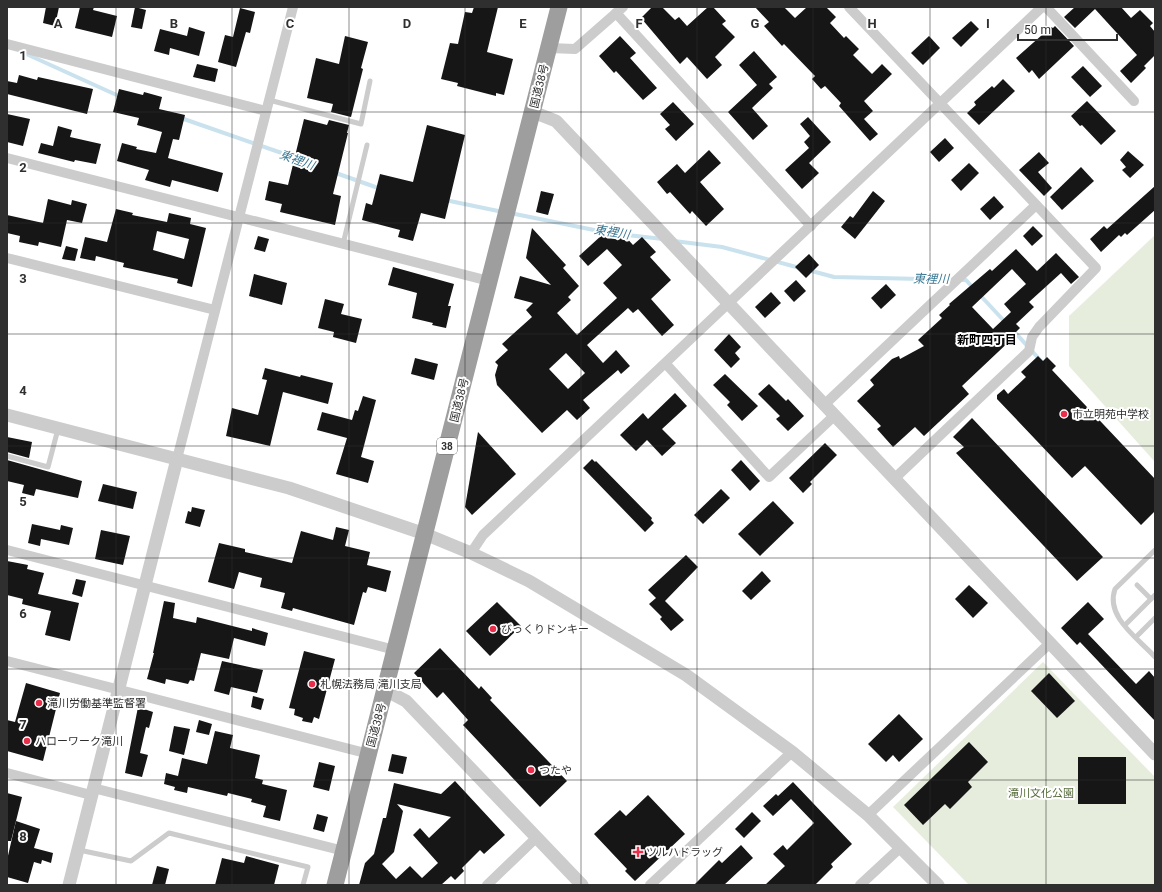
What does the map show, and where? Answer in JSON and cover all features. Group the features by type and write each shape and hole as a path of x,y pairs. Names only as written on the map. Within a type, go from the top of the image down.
{"highway":[{"name":"国道38号","path":"335,885 559,7"}],"street":[{"path":"69,885 293,7"},
{"path":"849,7 1096,268 1039,327 1032,337 1029,351 894,479"},
{"path":"471,553 483,535 666,364 1042,7"},
{"path":"1046,7 1134,101"},
{"path":"549,48 576,49 620,10 811,226"},
{"path":"7,44 266,111"},
{"path":"533,112 556,121 1049,644 1155,754"},
{"path":"7,158 489,282"},
{"path":"824,405 1036,205"},
{"path":"7,258 215,310"},
{"path":"666,364 769,477 834,416"},
{"path":"7,415 289,488 425,534 471,553 529,581 686,675 792,752 868,815 938,885"},
{"path":"7,550 145,587 395,650"},
{"path":"868,815 1049,644"},
{"path":"7,660 369,754"},
{"path":"385,690 406,701 582,885"},
{"path":"650,885 792,752"},
{"path":"7,773 344,851"},
{"path":"487,885 537,838"},
{"path":"860,885 901,847"}],"lane":[{"path":"269,100 361,124 370,81"},
{"path":"343,244 367,145"},
{"path":"7,456 48,467 58,428"},
{"path":"1154,653 1118,618 1112,606 1112,598 1115,589 1155,550"},
{"path":"1124,625 1153,597 1137,585"},
{"path":"1136,637 1155,618"},
{"path":"78,850 131,861 169,833 308,867 303,885"}],"green space":[{"path":"1155,235 1155,462 1069,366 1069,316"},
{"name":"滝川文化公園","path":"1043,662 1155,777 1155,885 969,885 893,807"}],"building":[{"path":"46,7 59,7 55,26 43,23"},
{"path":"80,7 94,7 93,10 117,16 112,37 75,28"},
{"path":"135,7 146,10 142,29 131,27"},
{"path":"474,7 498,7 487,52 513,59 504,95 496,93 496,96 457,86 458,83 441,79 450,43 458,44 465,12 472,13"},
{"path":"652,7 662,7 675,20 679,17 687,26 708,7 713,7 726,21 722,24 735,37 715,57 722,65 707,79 687,57 680,64 641,18"},
{"path":"755,7 784,7 795,18 807,7 826,7 836,17 830,23 844,38 846,36 859,49 853,55 872,74 882,64 892,74 864,101 873,111 864,119 878,134 870,141 839,106 841,103 825,86 821,89 812,79 815,76 784,44 782,46 764,26 769,22"},
{"path":"1075,7 1121,7 1131,18 1140,10 1153,23 1150,26 1155,32 1155,55 1144,66 1146,68 1131,83 1120,71 1137,55 1095,9 1075,28 1064,17"},
{"path":"240,8 255,12 250,33 246,32 236,67 218,62 225,35 233,37"},
{"path":"971,21 979,29 961,47 952,38"},
{"path":"1055,26 1074,46 1039,79 1032,70 1029,73 1016,58 1051,27 1053,28"},
{"path":"189,27 205,32 199,56 170,48 169,55 154,51 160,29 187,36"},
{"path":"345,36 368,42 351,117 331,112 333,104 307,98 316,58 339,64"},
{"path":"620,36 636,53 630,58 657,88 643,100 616,71 614,73 599,56"},
{"path":"929,36 940,48 923,65 911,53"},
{"path":"754,51 777,77 769,84 773,88 752,108 768,126 753,140 728,112 757,85 739,65"},
{"path":"197,64 218,69 215,82 193,77"},
{"path":"1083,66 1102,86 1090,97 1071,77"},
{"path":"19,75 37,80 38,77 93,89 87,114 7,94 7,81 17,83"},
{"path":"1003,79 1015,91 979,125 967,113 976,105 974,102 992,86 994,88"},
{"path":"119,89 143,95 144,92 162,97 159,109 185,115 179,140 173,139 168,158 223,173 218,192 172,180 170,187 145,180 149,170 117,161 122,143 137,147 136,149 156,153 162,132 137,125 139,118 113,112"},
{"path":"1087,101 1116,131 1101,145 1071,116"},
{"path":"673,102 694,124 676,141 665,129 670,125 660,114"},
{"path":"7,114 30,119 23,146 7,142"},
{"path":"808,117 831,142 809,163 819,173 802,189 785,170 809,148 804,142 810,136 800,124"},
{"path":"304,119 327,125 329,120 349,125 333,194 341,196 335,225 280,212 282,204 265,200 269,181 288,185"},
{"path":"427,125 465,135 445,219 421,213 413,241 398,237 400,230 362,220 366,203 372,205 380,174 413,182"},
{"path":"58,126 72,130 70,137 101,144 96,164 75,160 74,162 38,153 41,143 53,146"},
{"path":"945,138 954,148 939,162 930,152"},
{"path":"709,150 721,163 700,182 724,209 706,226 692,211 690,214 670,192 667,194 657,182 677,164 685,173"},
{"path":"1128,151 1144,165 1130,178 1122,170 1126,167 1120,160"},
{"path":"1039,152 1049,163 1038,172 1052,188 1044,196 1019,170"},
{"path":"969,163 979,173 961,191 951,180"},
{"path":"1081,167 1094,181 1062,210 1050,197"},
{"path":"1155,186 1155,210 1127,235 1125,233 1121,237 1119,235 1101,252 1090,239 1104,226 1107,229"},
{"path":"541,191 554,194 548,215 536,212"},
{"path":"873,191 885,201 855,239 841,227 850,216 853,218"},
{"path":"994,196 1004,207 990,220 980,209"},
{"path":"48,199 71,205 72,200 87,204 82,223 67,220 61,247 39,242 38,246 19,242 20,236 7,233 7,215 43,223"},
{"path":"116,209 133,213 132,215 167,222 169,213 191,218 190,224 206,228 192,287 177,283 178,279 123,267 124,263 96,256 95,261 80,258 85,237 107,242","holes":["157,231 189,239 184,259 153,250"]},
{"path":"614,224 633,245 642,237 656,252 650,257 671,280 651,299 674,325 662,336 638,309 633,313 628,308 587,345 603,363 616,350 630,366 621,374 618,370 583,400 590,408 577,420 567,410 542,433 497,385 495,375 498,365 495,362 508,350 502,344 532,317 526,310 533,303 514,298 520,276 551,285 526,258 532,228 566,265 563,268 579,286 568,297 571,300 557,313 577,335 617,298 603,283 622,265 607,249 588,266 579,256","holes":["566,353 585,373 568,389 549,369"]},
{"path":"1033,226 1043,236 1032,246 1023,236"},
{"path":"258,236 269,239 265,252 254,249"},
{"path":"66,246 78,249 75,261 62,259"},
{"path":"1016,249 1037,271 1056,253 1079,277 1071,284 1061,273 1029,302 1034,307 1016,324 1020,328 1014,334 1015,336 962,386 969,394 924,436 915,427 893,447 877,429 881,426 857,401 874,385 870,380 892,359 899,356 900,359 924,346 918,340 942,318 939,315 950,305 949,304 990,269 992,271","holes":["1012,269 1026,284 1004,304 1011,312 993,329 972,307"]},
{"path":"809,254 819,265 806,278 795,267"},
{"path":"393,267 454,284 448,306 451,306 446,328 412,318 417,293 388,285"},
{"path":"254,274 287,283 282,305 249,296"},
{"path":"796,280 806,291 794,302 784,291"},
{"path":"886,284 896,295 881,309 871,298"},
{"path":"771,292 781,303 765,318 755,307"},
{"path":"325,299 344,304 341,314 362,319 356,343 333,337 334,332 318,328"},
{"path":"729,334 741,347 735,353 740,359 731,368 714,350"},
{"path":"1038,356 1043,361 1047,357 1056,366 1052,370 1155,479 1155,511 1141,525 1085,466 1072,478 997,399 997,395 1004,389 1008,394 1026,377 1021,372"},
{"path":"415,358 438,364 434,380 411,374"},
{"path":"265,368 300,377 301,375 333,383 328,404 283,392 270,446 226,436 232,408 258,415 267,380 262,379"},
{"path":"725,374 758,406 742,421 727,405 730,402 713,385"},
{"path":"769,384 786,401 788,399 804,416 788,431 776,419 780,416 758,394"},
{"path":"675,393 687,406 662,429 676,443 662,456 647,440 636,451 620,435 643,413 648,419"},
{"path":"363,396 376,400 361,457 374,461 368,483 336,474 347,438 317,430 322,412 352,420 355,410 358,411"},
{"path":"972,418 1103,557 1077,581 956,453 964,447 953,437"},
{"path":"478,432 516,474 472,515 465,507"},
{"path":"7,437 32,442 29,458 7,452"},
{"path":"825,443 837,455 810,482 812,484 803,493 789,478"},
{"path":"592,459 595,462 596,461 652,518 651,520 654,523 645,532 583,468"},
{"path":"7,460 82,481 78,498 36,489 34,496 22,493 24,485 7,481"},
{"path":"741,460 760,481 750,491 731,470"},
{"path":"103,484 137,492 133,509 98,501"},
{"path":"721,489 730,498 703,524 694,515"},
{"path":"773,501 794,523 760,556 738,534"},
{"path":"192,507 205,510 200,527 185,523 188,511 191,512"},
{"path":"32,524 60,530 61,525 73,528 69,545 41,539 40,546 28,543"},
{"path":"336,527 349,530 345,546 370,552 367,565 391,571 386,592 368,587 366,593 363,592 354,625 293,608 292,611 281,608 285,593 260,587 262,578 239,572 234,589 208,582 219,543 245,549 245,552 292,563 301,531 333,540"},
{"path":"101,530 130,536 123,565 95,559"},
{"path":"686,555 698,567 665,601 684,620 671,631 660,619 662,617 649,604 656,598 648,590"},
{"path":"7,561 28,565 27,569 44,573 38,594 79,603 70,641 45,635 51,611 22,604 23,599 7,595"},
{"path":"762,571 771,581 751,600 742,591"},
{"path":"76,579 86,581 82,597 72,594"},
{"path":"969,585 988,603 973,618 955,599"},
{"path":"164,601 175,603 173,618 196,623 197,617 252,631 252,628 268,633 265,646 234,638 229,659 201,653 194,681 190,680 188,684 166,679 165,684 147,679 154,653"},
{"name":"びっくりドンキー","path":"497,602 521,626 490,656 466,631"},
{"path":"1088,602 1104,619 1088,634 1136,684 1149,671 1155,678 1155,721 1080,642 1077,645 1061,628"},
{"path":"440,648 479,689 481,686 492,698 490,700 567,781 540,807 463,725 468,720 443,692 437,698 414,673"},
{"name":"札幌法務局 滝川支局","path":"304,651 335,659 319,719 314,717 312,723 302,721 303,718 294,715 295,709 289,708"},
{"path":"222,661 263,670 257,693 231,687 229,695 214,691"},
{"path":"1049,673 1075,701 1057,718 1031,691"},
{"path":"26,683 60,693 43,761 7,751 7,720 15,722"},
{"path":"253,696 264,699 261,710 251,707"},
{"path":"138,707 153,712 149,728 146,727 140,753 148,755 142,777 125,773"},
{"path":"899,714 923,739 899,762 893,755 886,762 868,744"},
{"path":"199,720 212,724 209,735 196,732"},
{"path":"174,726 190,729 184,755 169,751"},
{"path":"215,731 233,735 230,748 260,755 255,778 263,780 262,784 287,790 280,821 263,817 266,806 251,802 252,799 228,793 227,796 188,787 187,793 174,790 175,787 164,784 166,773 178,776 182,758 207,764"},
{"path":"969,742 988,762 968,782 972,787 950,809 945,804 923,825 904,805"},
{"path":"392,754 407,757 403,774 388,771"},
{"path":"1078,757 1126,757 1126,804 1078,804"},
{"path":"319,762 335,766 329,791 313,787"},
{"path":"455,781 505,835 484,854 480,850 462,868 464,871 455,880 451,876 441,885 359,885 365,863 374,854 383,818 386,818 394,783 441,794","holes":["397,804 451,817 429,838 420,828 413,835 438,863 422,878 410,866 396,879 382,864 394,852 403,811"]},
{"path":"793,782 852,844 831,864 833,867 815,885 765,885 785,866 773,854 783,845 787,850 814,823 791,799 773,816 763,806 776,794 778,796"},
{"path":"7,793 22,797 11,841 7,841"},
{"name":"ツルハドラッグ","path":"648,795 685,834 635,881 625,871 627,869 594,834 620,810 626,816"},
{"path":"752,812 761,821 744,838 735,829"},
{"path":"317,814 328,817 324,832 313,829"},
{"path":"16,821 40,829 34,848 53,853 51,863 42,860 41,864 34,862 28,883 7,877 7,860"},
{"path":"741,845 753,858 724,885 694,885 719,860 722,863"},
{"path":"246,856 279,865 274,885 215,885 222,858 244,863"},
{"path":"157,866 169,869 165,885 152,885"}],"waterway":[{"name":"東裡川","path":"24,53 121,97"},
{"name":"東裡川","path":"181,118 299,159"},
{"name":"東裡川","path":"333,172 381,189"},
{"name":"東裡川","path":"445,200 503,212"},
{"name":"東裡川","path":"510,213 609,233"},
{"name":"東裡川","path":"618,234 663,239"},
{"name":"東裡川","path":"674,241 722,247 800,268"},
{"name":"東裡川","path":"808,270 834,277 966,280 974,289"},
{"name":"東裡川","path":"979,294 1006,323"},
{"name":"東裡川","path":"1012,329 1041,361"}],"place":[{"name":"市立明苑中学校","path":"1064,414"},
{"name":"びっくりドンキー","path":"493,629"},
{"name":"札幌法務局 滝川支局","path":"312,684"},
{"name":"滝川労働基準監督署","path":"39,703"},
{"name":"ハローワーク滝川","path":"27,741"},
{"name":"つたや","path":"531,770"},
{"name":"ツルハドラッグ","path":"638,852"}],"district":[{"name":"新町四丁目","path":"987,340"}]}
